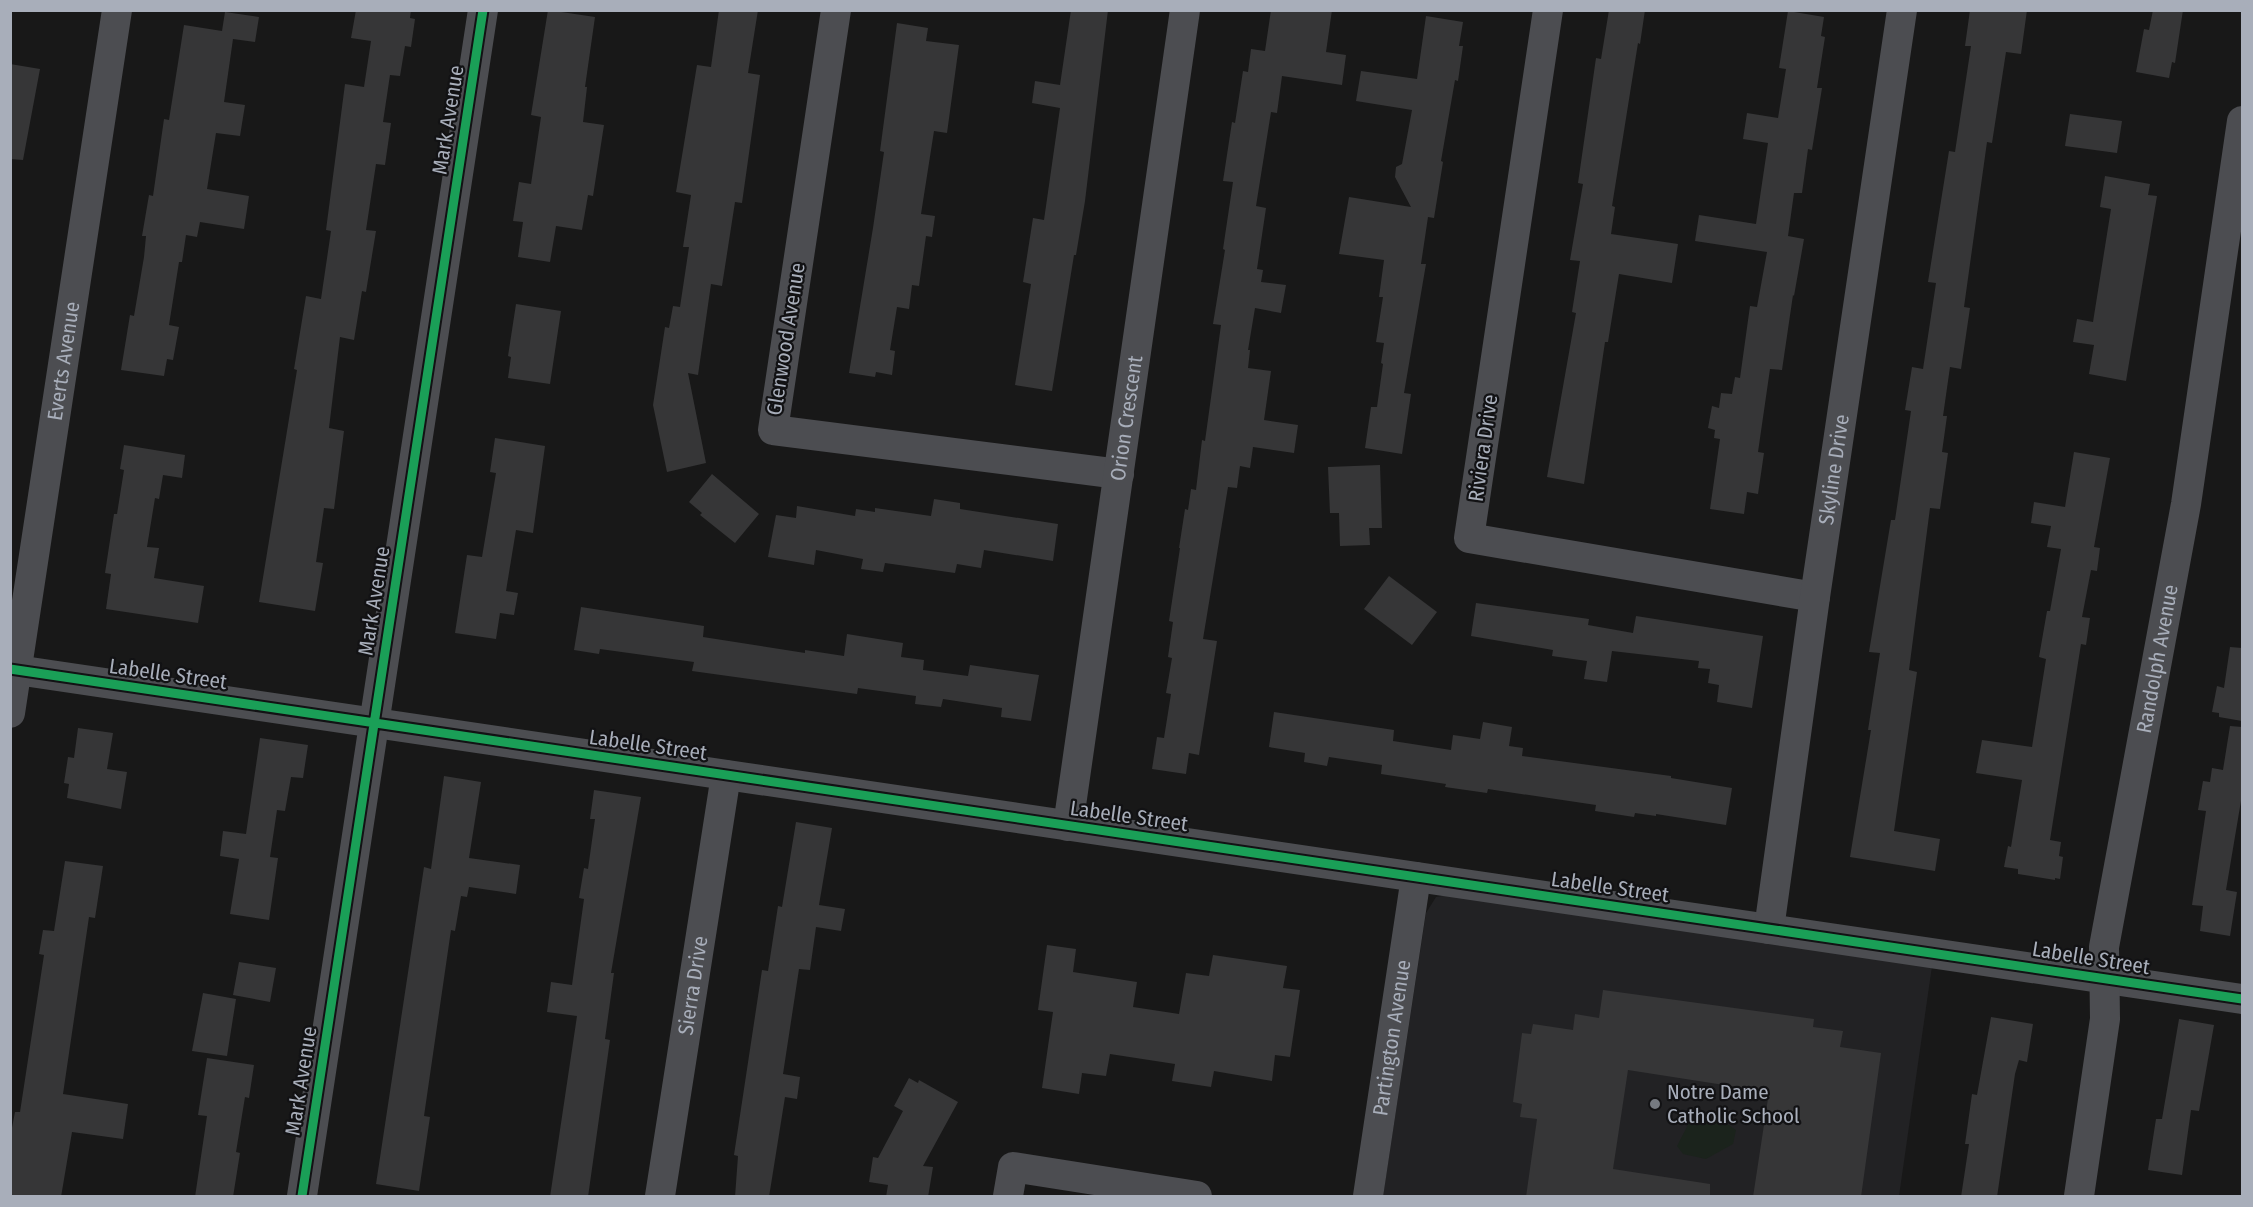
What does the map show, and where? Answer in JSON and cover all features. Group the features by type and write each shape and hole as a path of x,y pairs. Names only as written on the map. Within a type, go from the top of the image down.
{"street":[{"name":"Everts Avenue","path":"10,713 14,669 117,10"},
{"name":"Mark Avenue","path":"302,1197 483,10"},
{"name":"Glenwood Avenue","path":"836,10 773,430 1119,474"},
{"name":"Orion Crescent","path":"1068,826 1185,10"},
{"name":"Riviera Drive","path":"1548,10 1469,538 1815,597"},
{"name":"Skyline Drive","path":"1769,929 1815,597 1902,10"},
{"name":"Randolph Avenue","path":"2079,1197 2105,1019 2104,946 2186,504 2242,121"},
{"name":"Labelle Street","path":"14,669 2242,999"},
{"name":"Sierra Drive","path":"660,1197 726,775"},
{"name":"Partington Avenue","path":"1368,1197 1416,877"},
{"path":"1008,1197 1013,1167 1197,1197"}],"shaded area":[{"name":"Notre Dame Catholic School","path":"1455,894 1932,966 1899,1196 1383,1196 1426,913 1436,897"},
{"path":"1693,1115 1723,1121 1736,1130 1733,1144 1706,1159 1683,1154 1677,1146"}],"building":[{"path":"356,10 411,10 410,18 415,19 411,47 405,46 400,76 390,75 383,122 391,123 385,165 376,164 366,230 376,231 366,292 362,291 354,340 340,337 329,428 344,431 334,509 324,508 316,562 323,563 315,611 259,602 297,370 294,369 306,296 321,299 331,231 326,230 345,84 364,87 371,41 351,38"},
{"path":"548,10 595,17 585,87 587,87 583,122 604,125 593,196 588,195 582,230 556,226 550,262 518,257 523,222 513,221 519,182 531,184 541,117 531,115"},
{"path":"719,10 758,10 748,73 760,75 742,203 735,202 722,286 711,284 698,375 688,373 706,463 667,472 653,405 665,327 669,328 673,306 680,307 689,247 683,247 691,195 676,192 697,65 711,67"},
{"path":"1071,10 1108,10 1085,201 1052,391 1015,385 1031,284 1023,282 1033,218 1044,220 1060,108 1032,103 1035,81 1060,85"},
{"path":"1271,10 1332,10 1326,52 1346,55 1342,85 1282,76 1277,113 1271,112 1256,206 1266,208 1257,269 1263,270 1261,282 1286,285 1281,313 1255,308 1248,350 1250,350 1248,368 1271,371 1264,420 1298,425 1294,453 1253,447 1250,468 1240,466 1237,488 1228,487 1203,639 1217,641 1199,755 1189,753 1186,774 1152,769 1157,737 1164,738 1171,694 1166,693 1172,658 1168,657 1173,622 1169,621 1185,509 1188,510 1191,489 1196,490 1221,325 1213,324 1233,182 1223,181 1232,122 1235,123 1243,71 1248,72 1251,49 1265,51"},
{"path":"1609,10 1645,10 1612,206 1615,207 1611,234 1678,244 1672,283 1619,274 1608,342 1605,342 1584,484 1547,477 1576,313 1572,312 1580,261 1570,260 1583,184 1578,183 1596,58 1601,59"},
{"path":"1970,10 2027,10 2021,54 2006,52 1992,143 1987,142 1964,307 1970,308 1961,369 1950,367 1943,416 1947,416 1942,452 1948,453 1940,509 1930,508 1909,670 1917,672 1894,831 1940,839 1935,871 1850,857 1871,730 1868,730 1880,653 1869,652 1891,520 1895,520 1911,411 1905,410 1912,367 1923,369 1936,283 1928,282 1949,151 1955,152 1971,46 1965,46"},
{"path":"2153,10 2183,10 2175,63 2172,62 2169,78 2136,72 2144,29 2149,30"},
{"path":"1788,11 1824,17 1821,36 1825,37 1817,88 1822,88 1812,150 1808,149 1802,193 1794,193 1788,236 1804,239 1782,370 1770,369 1758,452 1764,453 1758,494 1747,492 1744,514 1710,509 1720,439 1714,438 1715,430 1708,428 1712,406 1719,408 1721,393 1732,394 1735,377 1740,378 1750,306 1757,307 1767,252 1695,241 1699,215 1756,224 1768,143 1743,139 1747,113 1778,118 1786,69 1779,68"},
{"path":"225,12 259,17 255,42 233,39 224,102 245,105 240,136 216,133 207,189 249,196 244,229 200,222 197,237 186,235 182,262 179,262 169,325 179,327 173,360 167,359 164,376 121,370 130,315 134,316 144,257 146,236 142,236 149,195 153,196 164,119 169,120 184,25 222,31"},
{"path":"1426,16 1463,22 1459,46 1463,46 1441,161 1443,162 1434,218 1428,217 1421,264 1426,264 1404,393 1411,394 1402,454 1365,448 1371,407 1377,407 1383,364 1381,363 1384,343 1376,342 1383,297 1379,297 1384,260 1339,254 1349,197 1411,207 1395,177 1396,167 1402,164 1412,110 1356,101 1361,71 1417,79"},
{"path":"897,23 928,28 926,41 959,45 947,133 934,131 921,214 935,216 932,237 926,236 919,286 912,285 909,309 897,307 890,350 895,351 892,375 876,372 875,377 849,373 884,152 880,151"},
{"path":"10,64 40,69 23,160 10,159"},
{"path":"2070,114 2122,121 2117,153 2065,146"},
{"path":"2105,176 2150,184 2148,195 2157,196 2126,381 2089,374 2094,345 2073,342 2077,319 2093,322 2111,209 2100,207"},
{"path":"516,304 561,311 550,384 508,378 511,357 508,356"},
{"path":"495,438 545,446 533,533 516,530 506,591 518,593 514,615 500,613 496,639 455,633 467,555 482,557 496,473 490,472"},
{"path":"124,445 185,455 182,478 163,475 159,499 155,498 147,547 159,548 154,578 204,586 198,623 106,609 111,574 105,573 114,514 117,514 124,470 120,469"},
{"path":"2074,452 2110,458 2094,547 2100,548 2097,571 2091,570 2082,617 2090,618 2086,645 2081,644 2050,840 2061,842 2059,856 2063,857 2060,879 2055,878 2055,880 2018,874 2018,869 2004,867 2008,846 2011,847 2022,780 1976,773 1982,740 2032,747 2046,659 2039,657 2061,549 2047,547 2051,526 2031,523 2034,502 2065,507"},
{"path":"1380,465 1382,528 1369,528 1370,545 1340,546 1339,513 1330,513 1328,467"},
{"path":"712,474 759,514 735,543 700,515 702,513 689,502"},
{"path":"934,499 960,503 960,509 1058,524 1053,561 984,550 981,568 957,564 955,573 885,563 883,572 861,569 863,559 816,550 814,565 768,557 776,515 796,518 797,506 855,516 856,509 875,512 875,508 931,516"},
{"path":"1389,576 1437,612 1412,645 1364,609"},
{"path":"1476,603 1589,619 1588,625 1633,633 1636,616 1763,636 1752,708 1717,702 1719,685 1708,683 1710,669 1698,668 1699,661 1612,651 1607,682 1584,679 1587,661 1552,656 1553,650 1471,636"},
{"path":"581,607 704,626 703,637 805,653 805,650 844,656 847,634 903,643 901,657 924,660 923,670 968,676 970,665 1039,675 1031,721 1001,717 1002,708 943,699 941,707 915,704 916,696 858,688 857,694 692,671 694,662 600,649 599,654 574,650"},
{"path":"2230,647 2242,648 2242,721 2219,717 2219,713 2212,712 2217,686 2224,688"},
{"path":"1274,712 1394,730 1393,741 1451,750 1453,735 1480,739 1483,722 1512,727 1509,746 1523,748 1522,756 1671,776 1671,778 1732,788 1726,825 1656,814 1656,816 1635,813 1634,817 1595,811 1596,805 1488,789 1487,793 1445,787 1446,784 1381,774 1382,765 1329,757 1327,766 1304,762 1305,753 1269,747"},
{"path":"2230,726 2242,727 2242,795 2226,890 2237,892 2230,936 2200,931 2203,906 2192,905 2206,811 2198,810 2203,781 2210,782 2212,768 2223,770"},
{"path":"78,728 113,733 107,769 127,772 121,809 67,798 69,784 64,783 68,757 74,758"},
{"path":"260,738 308,745 303,778 291,777 285,811 277,810 270,857 278,858 269,920 230,914 239,859 220,856 223,831 246,834"},
{"path":"444,776 481,782 469,858 520,865 516,894 469,887 467,897 461,896 455,931 451,930 424,1116 430,1117 419,1191 376,1184 424,867 431,869"},
{"path":"594,790 641,797 611,973 614,973 605,1039 610,1040 588,1197 550,1197 577,1016 547,1012 551,982 572,985 584,899 579,898 584,868 588,869 595,819 590,819"},
{"path":"796,822 832,828 819,905 845,909 841,931 816,927 810,970 799,969 783,1074 800,1077 797,1099 785,1097 769,1197 735,1197 738,1156 734,1155 762,970 768,971 778,906 782,907"},
{"path":"65,861 103,866 95,918 89,917 63,1094 128,1104 123,1139 72,1132 61,1197 10,1197 10,1138 15,1112 20,1112 44,955 39,954 43,930 54,931"},
{"path":"1047,945 1076,949 1073,972 1137,982 1133,1007 1179,1014 1186,973 1209,976 1213,955 1287,966 1283,988 1300,990 1290,1057 1275,1055 1272,1081 1214,1071 1211,1087 1172,1081 1175,1064 1110,1054 1106,1076 1082,1073 1079,1094 1042,1088 1053,1012 1038,1010"},
{"path":"239,962 276,968 270,1002 233,995"},
{"path":"1603,990 1814,1019 1813,1027 1843,1031 1840,1047 1881,1053 1861,1197 1753,1197 1769,1092 1628,1070 1613,1169 1710,1184 1710,1197 1526,1197 1537,1119 1520,1117 1522,1104 1513,1102 1522,1033 1531,1034 1533,1024 1573,1030 1575,1014 1599,1018"},
{"path":"203,993 236,999 227,1056 192,1051"},
{"path":"1991,1017 2033,1024 2027,1062 2019,1060 2015,1074 1997,1197 1961,1197 1969,1144 1965,1144 1972,1094 1977,1095"},
{"path":"2179,1019 2214,1025 2199,1111 2191,1110 2182,1175 2148,1170 2156,1119 2162,1119"},
{"path":"207,1058 254,1065 249,1098 245,1097 236,1152 240,1153 233,1197 195,1197 207,1116 198,1115"},
{"path":"909,1078 918,1083 919,1080 958,1102 923,1166 933,1167 928,1197 886,1197 888,1185 869,1182 873,1157 878,1158 903,1111 894,1106"}],"cycle path":[{"path":"302,1196 483,10"},
{"path":"10,669 2242,999"}],"place":[{"name":"Notre Dame Catholic School","path":"1655,1104"}]}
